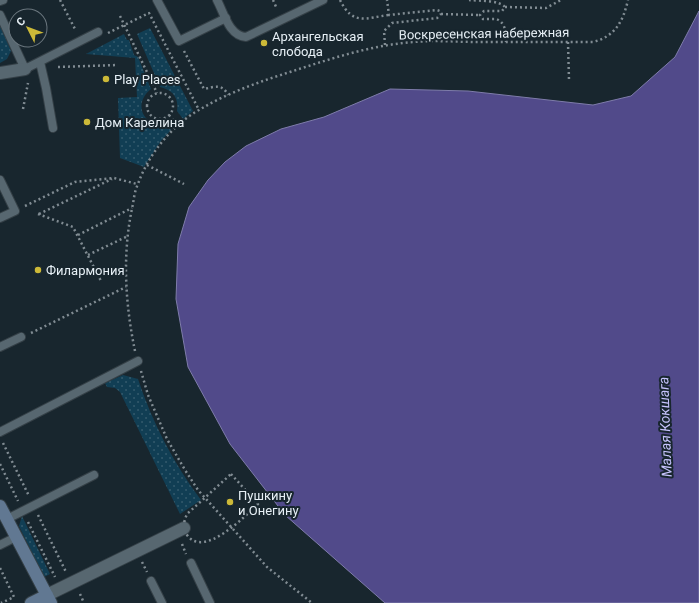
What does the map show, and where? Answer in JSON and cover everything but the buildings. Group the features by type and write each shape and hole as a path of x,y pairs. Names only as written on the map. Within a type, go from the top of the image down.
{"main road":[{"path":"0,506 49,599 31,603"}],"street":[{"path":"0,73 25,69"},
{"path":"49,599 61,588 180,530"}],"lane":[{"path":"157,0 179,41 226,18"},
{"path":"217,0 232,31 240,37 246,37 323,0"},
{"path":"0,15 25,69 40,64 98,32"},
{"path":"40,64 53,128"},
{"path":"0,180 15,211 0,218"},
{"path":"0,347 21,337"},
{"path":"0,432 138,361"},
{"path":"7,519 94,475"},
{"path":"0,545 16,537"},
{"path":"191,563 210,603"},
{"path":"151,581 162,603"}],"path":[{"path":"60,0 80,41"},
{"path":"340,0 348,14 362,19 437,10 440,11 441,14 480,15 483,19 498,20 501,22 505,28 506,42"},
{"path":"387,0 389,15"},
{"path":"469,0 498,1 505,7"},
{"path":"480,15 484,11 500,11 505,7 546,8 561,0"},
{"name":"Воскресенская набережная","path":"312,603 267,567 205,498 185,470 167,438 148,395 134,350 126,287 128,236 137,184 162,142 178,126 199,110 228,95 266,80 329,59 385,45 415,42 593,42 602,40 617,27 624,17 628,0"},
{"path":"149,13 199,110"},
{"path":"385,45 384,31 392,23 438,18 441,14"},
{"path":"120,16 157,93"},
{"path":"179,41 204,89 215,86 221,87 226,90 228,95"},
{"path":"568,42 569,80"},
{"path":"40,64 117,65"},
{"path":"23,109 28,81"},
{"path":"157,93 165,93 172,100 173,106 170,115 165,118 155,118 148,111 146,106 150,96 157,93"},
{"path":"170,115 178,126"},
{"path":"147,165 184,184"},
{"path":"101,281 73,227 38,214 114,178"},
{"path":"15,211 74,182 114,178 137,184"},
{"path":"78,235 132,208"},
{"path":"88,255 128,236"},
{"path":"21,337 126,287"},
{"path":"0,464 61,588"},
{"path":"180,530 191,539 198,542 205,542 231,528 258,504 231,474 187,514 180,530 191,563"},
{"path":"136,551 151,581"},
{"path":"0,568 14,596 1,603"}],"shaded area":[{"path":"0,24 8,44 8,48 10,48 11,51 7,59 0,63"},
{"path":"150,28 193,111 183,119 177,111 176,98 172,92 160,87 137,34"},
{"path":"124,34 127,40 129,40 134,55 138,57 151,89 142,101 141,107 143,113 146,118 151,121 165,123 171,130 161,141 144,167 120,158 118,98 137,97 135,58 86,54"},
{"path":"123,375 138,379 157,427 182,472 201,500 180,514 120,392 115,388 107,387 105,383"},
{"path":"22,516 50,574 44,577 19,526"}],"water":[{"name":"Малая Кокшага","path":"699,11 699,603 385,603 285,515 230,444 188,367 176,299 178,244 189,207 208,180 225,162 246,146 281,129 324,117 390,89 468,91 593,105 631,96 675,57"}],"place":[{"name":"Архангельская слобода","path":"264,43"},
{"name":"Play Places","path":"106,79"},
{"name":"Дом Карелина","path":"87,122"},
{"name":"Филармония","path":"38,270"},
{"name":"Пушкину и Онегину","path":"230,502"}]}
